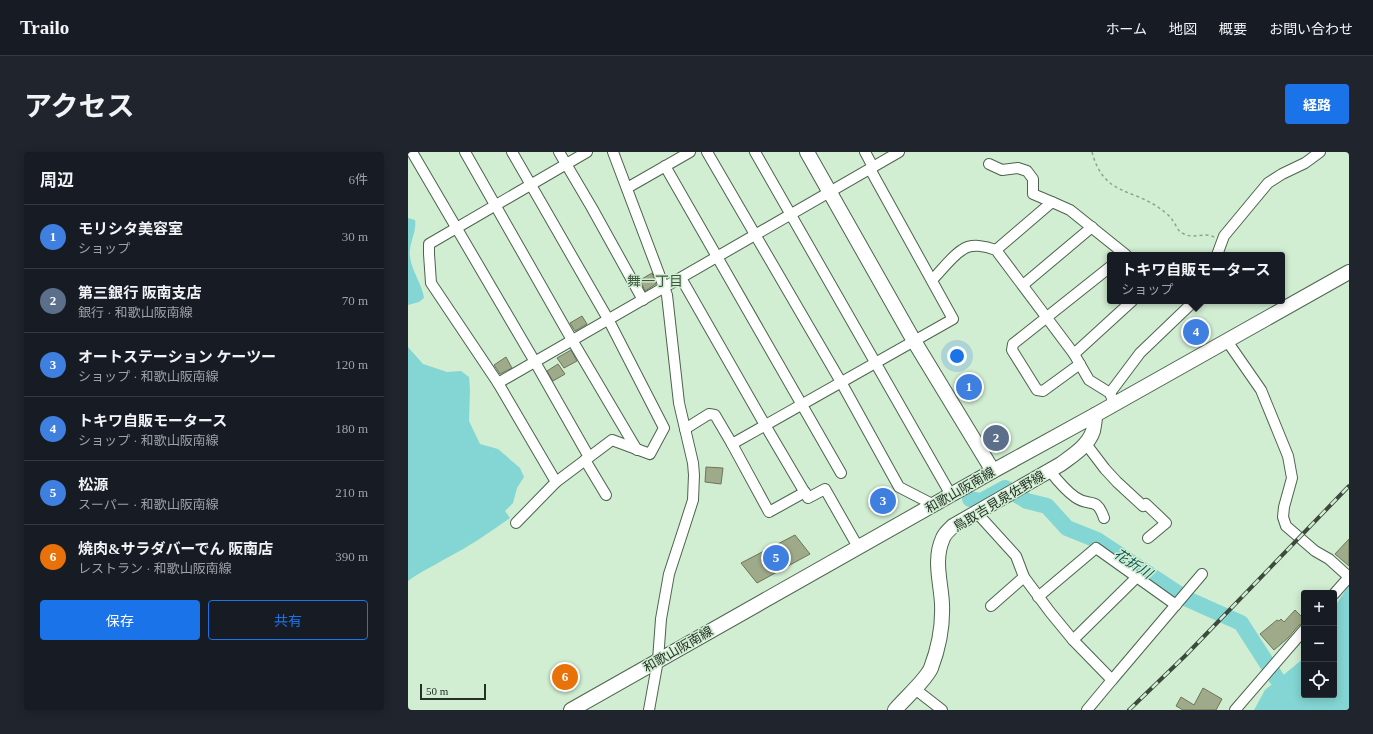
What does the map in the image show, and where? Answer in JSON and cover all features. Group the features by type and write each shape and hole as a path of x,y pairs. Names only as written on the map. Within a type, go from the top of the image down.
{"main road":[{"path":"807,152 914,341 993,471"},
{"name":"和歌山阪南線","path":"572,710 951,494 1095,415 1112,399 1226,341 1349,272"},
{"name":"鳥取吉見泉佐野線","path":"895,710 915,689 930,670 936,652 942,628 942,603 938,571 939,550 944,536 953,526 1050,471 1076,453 1086,444 1093,432 1095,415"}],"street":[{"path":"412,152 535,362 606,495"},
{"path":"465,152 572,340 637,450"},
{"path":"512,152 608,320 664,428 650,454 612,440 556,482 516,523"},
{"path":"559,152 643,300"},
{"path":"556,482 498,383 431,283 428,254 429,244 587,152"},
{"path":"612,152 665,287 679,403 693,463 694,474 692,500 668,574 661,619 658,660 649,710"},
{"path":"627,188 690,152"},
{"path":"707,152 841,382 899,487 934,505"},
{"path":"755,152 951,494"},
{"path":"732,444 953,319 872,168 865,152"},
{"path":"498,383 899,152"},
{"path":"1218,252 1224,236 1268,183 1282,174 1305,163 1320,152"},
{"path":"989,164 1002,170 1018,168 1027,171 1033,180 1034,194 1070,210 1122,252"},
{"path":"664,166 841,473"},
{"path":"996,250 1052,202"},
{"path":"1023,285 1092,227"},
{"path":"932,280 962,249 972,246 988,246 996,250 1074,354 1089,380 1112,399 1140,353 1190,304"},
{"path":"1080,364 1043,391 1037,390 1012,350 1014,344 1107,269"},
{"path":"681,278 808,498 826,489 858,547"},
{"path":"1074,354 1129,304"},
{"path":"1226,341 1261,390 1288,456 1292,478 1284,507 1283,517 1286,526 1315,551 1329,559 1349,577 1337,591"},
{"path":"685,429 709,414 715,415 770,512 805,492"},
{"path":"1086,444 1117,482 1143,506 1146,504 1166,524 1148,538"},
{"path":"1050,471 1074,496 1081,501 1097,504 1104,518"},
{"path":"977,513 1016,556 1024,577 1050,612 1073,640 1112,680"},
{"path":"1038,596 1096,548 1176,605"},
{"path":"1086,710 1202,574"},
{"path":"991,606 1024,577"},
{"path":"1073,640 1138,577"},
{"path":"1235,710 1301,633"},
{"path":"915,689 942,710"}],"path":[{"path":"1092,152 1100,172 1109,183 1122,191 1145,200 1163,210 1173,220 1178,230 1186,235 1210,235 1221,243"}],"water":[{"path":"408,218 415,220 415,229 410,248 410,257 424,298 419,302 408,305"},
{"path":"408,347 423,364 447,372 461,371 469,377 469,421 480,444 498,449 520,468 524,477 517,488 513,503 505,511 510,518 470,545 408,581"},
{"path":"1349,585 1349,710 1254,710 1265,690 1301,660 1301,698 1337,698 1337,603"}],"building":[{"path":"652,273 656,284 645,291 640,280"},
{"path":"582,316 587,324 575,331 570,323"},
{"path":"571,350 577,361 564,368 557,358"},
{"path":"506,357 512,368 500,374 494,365"},
{"path":"558,364 565,374 553,381 547,371"},
{"path":"706,467 723,468 721,484 705,482"},
{"path":"795,535 810,554 757,583 741,563"},
{"path":"1349,539 1349,566 1335,554"},
{"path":"1295,610 1301,616 1301,625 1274,650 1260,634 1277,620 1279,621 1281,619 1284,622"},
{"path":"1203,688 1222,699 1216,710 1183,710 1176,706 1181,697 1194,705"}],"waterway":[{"name":"花折川","path":"970,499 981,501 1005,488 1027,501 1047,506 1067,528 1097,540 1185,598 1241,623 1277,679"}],"railway":[{"path":"1129,710 1185,656 1349,486"}],"place":[{"name":"トキワ自販モータース","path":"1196,332"},
{"name":"モリシタ美容室","path":"969,387"},
{"name":"第三銀行 阪南支店","path":"996,438"},
{"name":"オートステーション ケーツー","path":"883,501"},
{"name":"松源","path":"776,558"},
{"name":"焼肉&サラダバーでん 阪南店","path":"565,677"}],"district":[{"name":"舞一丁目","path":"655,281"}]}
